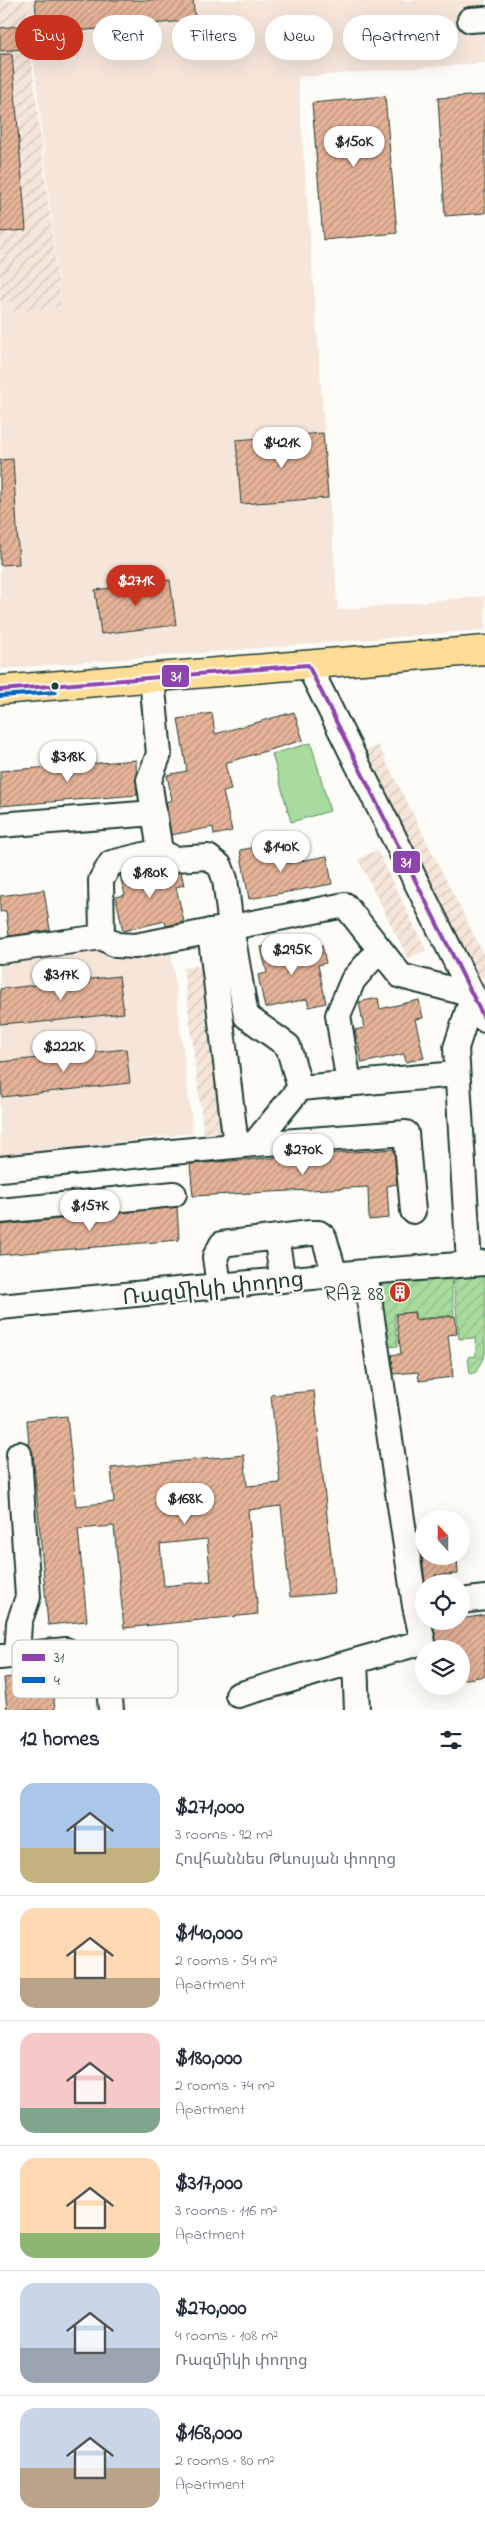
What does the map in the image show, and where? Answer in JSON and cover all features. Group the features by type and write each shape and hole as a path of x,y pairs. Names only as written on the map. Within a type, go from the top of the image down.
{"main road":[{"path":"0,704 153,685 311,671 485,650"},
{"path":"311,671 485,665"},
{"path":"0,690 153,685"}],"street":[{"path":"311,671 485,1020"},
{"path":"153,685 159,754 150,780 160,851"},
{"path":"0,825 154,813"},
{"path":"102,937 101,880 112,863 160,851 174,859 208,856 220,866 225,879 220,929 245,1144"},
{"path":"0,951 102,937 116,945 135,946 345,905 401,976 473,995"},
{"path":"220,929 246,1016 288,1046 300,1088"},
{"path":"349,1084 338,1015 353,980 380,948"},
{"path":"473,995 456,1048 456,1074 477,1263"},
{"path":"245,1144 300,1088 456,1074"},
{"path":"0,1169 245,1144 406,1133 413,1211"},
{"path":"0,1211 174,1194"},
{"path":"219,1286 215,1257 222,1244 276,1237 319,1233 324,1237 335,1275"},
{"path":"276,1237 283,1280"},
{"name":"Ռազմիկի փողոց","path":"0,1307 477,1263"},
{"path":"365,1272 415,1581"},
{"path":"14,1640 28,1597 19,1454"},
{"path":"470,1600 485,1598"},
{"path":"238,1695 423,1642 422,1630"},
{"path":"8,1657 12,1645"},
{"path":"354,1661 357,1710"}],"shaded area":[{"path":"0,0 27,0 28,15 15,15 15,60 31,60 61,307 14,312 12,302 0,303"},
{"path":"27,0 485,0 485,63 298,77 338,610 485,596 485,630 0,669 0,303 12,302 14,312 61,307 34,60 83,60 83,15 29,15"},
{"path":"378,745 485,957 485,976 479,979 364,751"},
{"path":"377,850 426,950 408,959 358,859"},
{"path":"169,933 193,1133 0,1157 0,954"},
{"path":"204,965 226,1133 204,1136 183,968"}],"green space":[{"path":"311,743 330,811 291,822 272,754"},
{"path":"485,1265 485,1354 476,1372 470,1374 468,1357 476,1356 475,1338 459,1339 452,1267"},
{"path":"450,1267 454,1315 416,1319 415,1312 394,1314 398,1346 379,1348 368,1274"}],"building":[{"path":"35,0 193,0 194,15 172,15 172,22 162,23 162,15 93,15 93,29 83,30 83,15 36,15"},
{"path":"15,26 15,50 0,51 0,28"},
{"path":"0,54 12,54 26,230 0,232"},
{"path":"485,95 485,213 445,216 438,98"},
{"path":"385,96 397,233 323,240 312,103"},
{"path":"323,433 328,498 241,504 236,440"},
{"path":"13,459 19,564 0,565 0,460"},
{"path":"170,580 176,625 101,634 95,590"},
{"path":"294,712 303,740 225,763 231,790 223,792 232,831 214,835 213,827 171,835 166,802 172,800 167,775 187,771 178,719 212,713 215,734"},
{"path":"136,760 137,795 0,806 0,771"},
{"path":"274,844 278,865 327,856 332,884 249,899 240,850"},
{"path":"139,870 141,876 166,870 181,872 184,885 176,887 184,922 166,926 165,921 123,931 116,897 125,895 120,875"},
{"path":"44,890 50,930 9,936 6,911 0,912 0,896"},
{"path":"280,943 283,954 322,945 326,963 318,965 326,1003 309,1007 307,999 265,1008 258,975 267,973 261,947"},
{"path":"119,976 124,1013 24,1024 23,1022 0,1024 0,989"},
{"path":"378,998 380,1009 419,1000 423,1018 415,1019 424,1058 406,1062 404,1054 362,1063 355,1030 364,1028 359,1002"},
{"path":"126,1049 130,1083 2,1097 0,1062"},
{"path":"394,1149 397,1184 387,1186 389,1218 369,1220 368,1187 193,1196 190,1164"},
{"path":"177,1207 179,1240 0,1255 0,1225"},
{"path":"414,1312 415,1320 455,1316 457,1334 448,1335 453,1377 419,1381 418,1372 394,1374 391,1355 401,1354 396,1314"},
{"path":"314,1391 335,1593 290,1597 281,1506 248,1510 258,1614 124,1628 114,1526 78,1529 87,1621 48,1625 33,1453 29,1445 27,1420 67,1416 76,1506 114,1502 111,1468 244,1455 247,1486 280,1483 271,1395","holes":["207,1539 211,1581 164,1586 160,1544"]},
{"path":"423,1565 458,1565 458,1574 424,1575"},
{"path":"485,1615 485,1676 470,1678 470,1640 435,1640 433,1630 470,1630 470,1618"},
{"path":"12,1677 12,1698 54,1698 55,1710 7,1710 4,1678"}],"transit line":[{"name":"31","path":"0,690 308,665 485,1020"},
{"name":"4","path":"0,696 56,692"}],"place":[{"name":"RAZ 88","path":"400,1292"}]}
